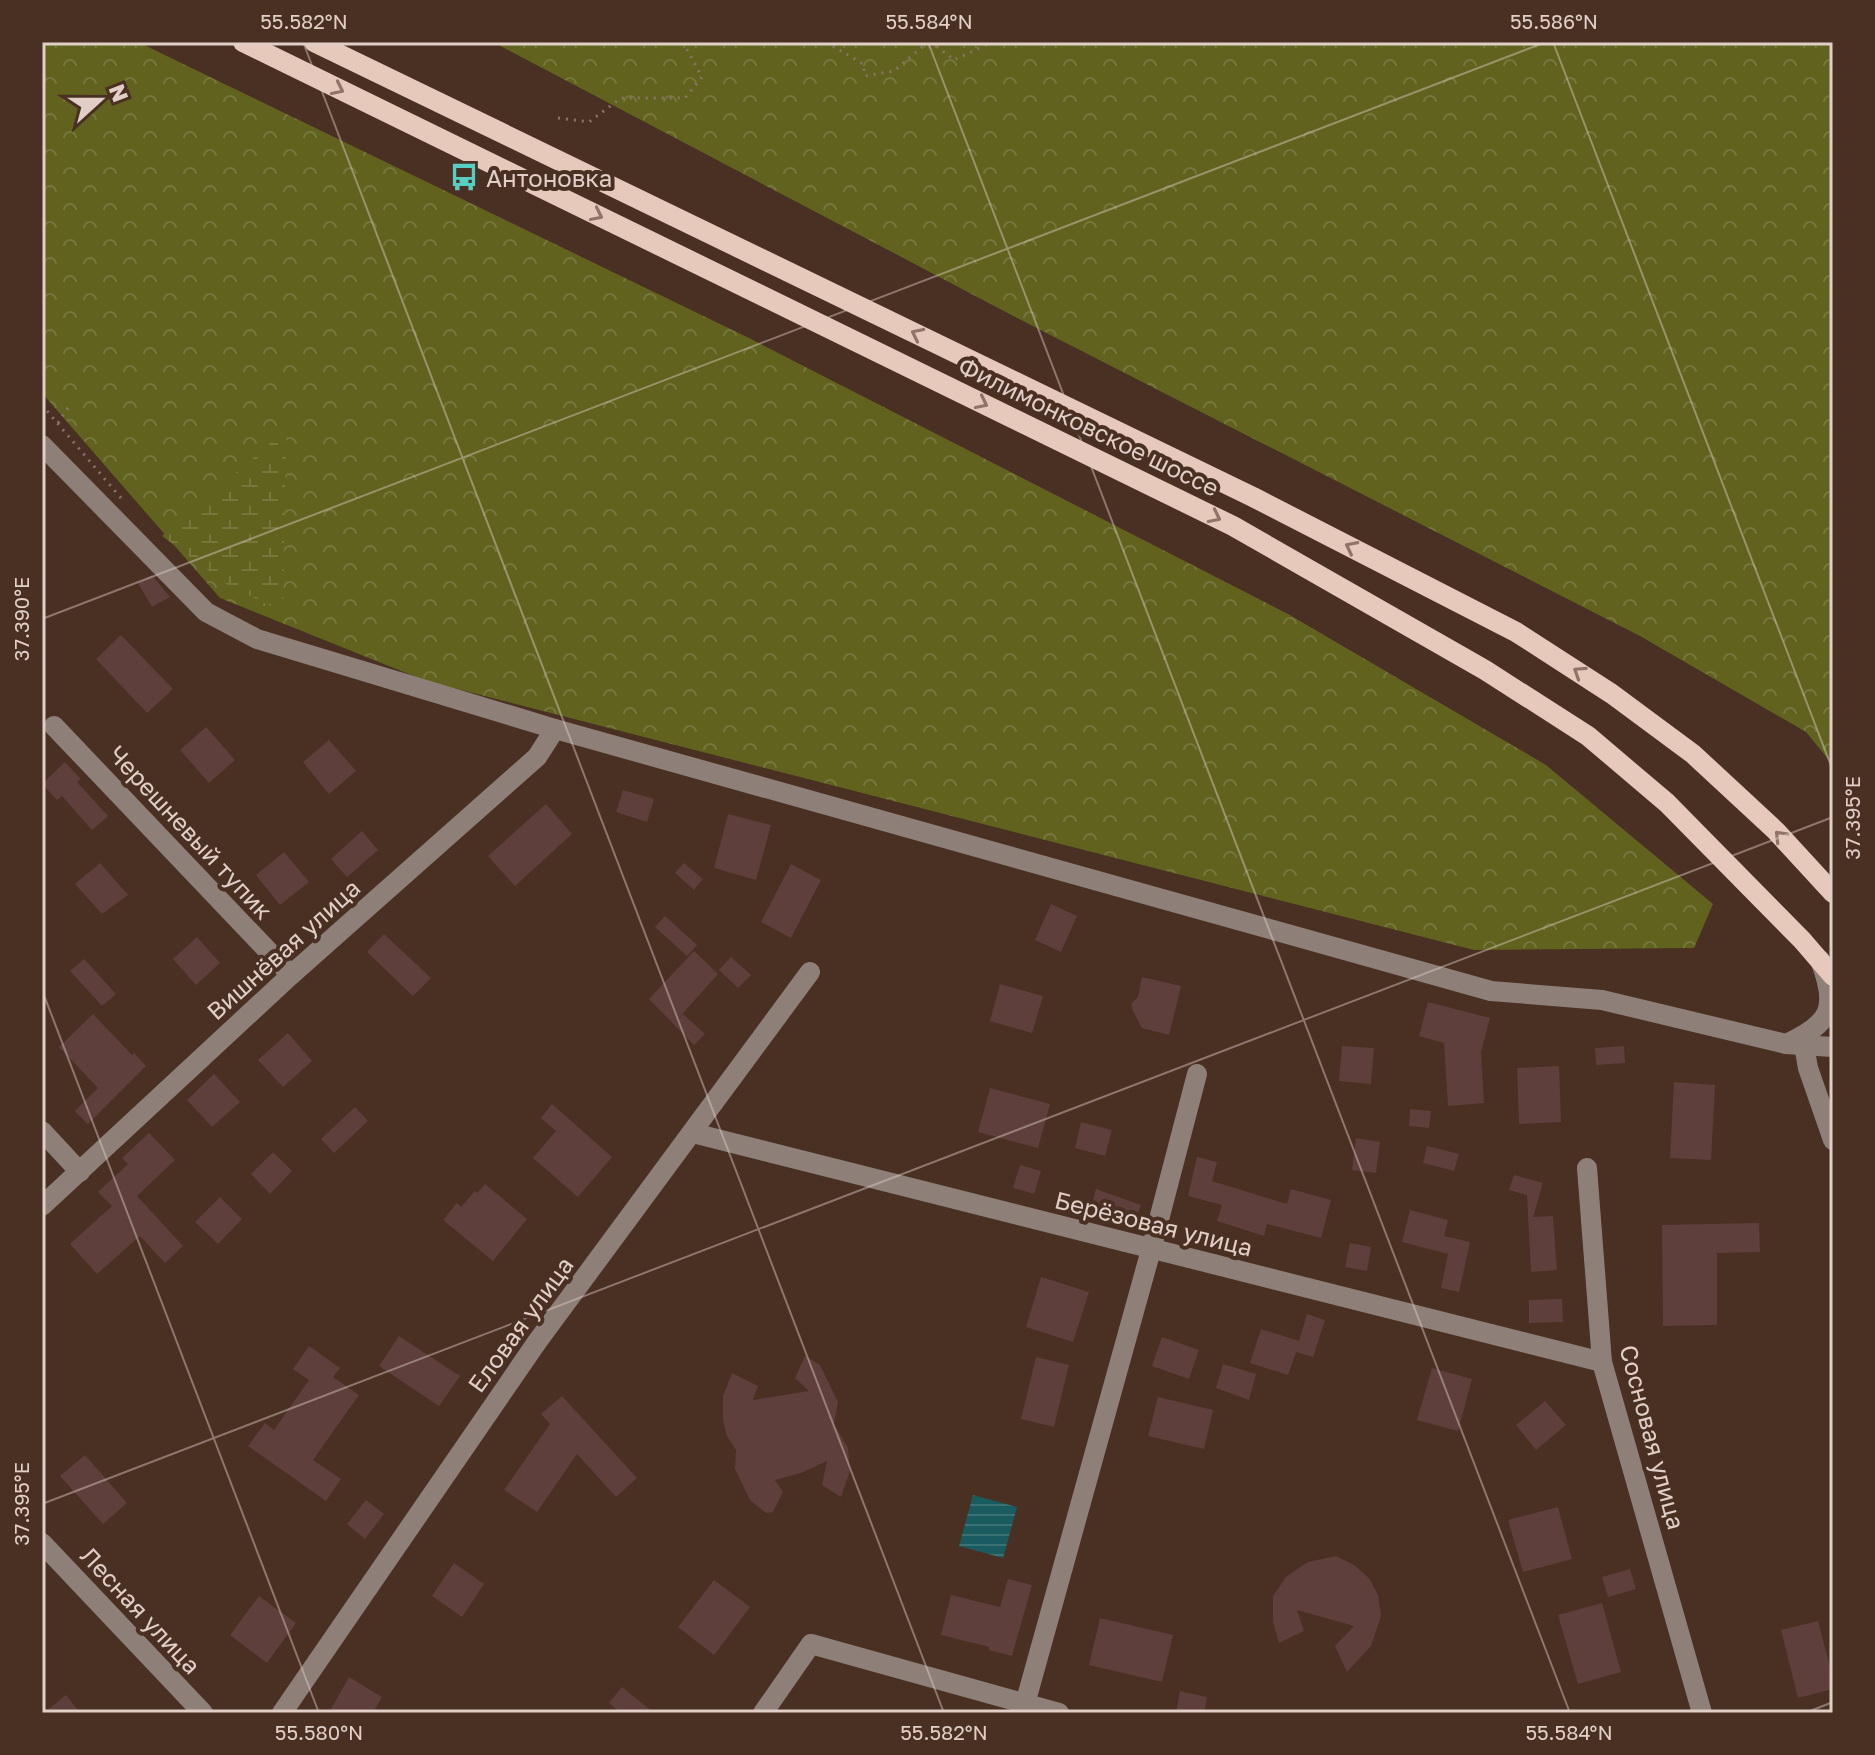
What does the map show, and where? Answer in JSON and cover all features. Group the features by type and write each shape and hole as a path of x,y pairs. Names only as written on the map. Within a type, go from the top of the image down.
{"main road":[{"name":"Филимонковское шоссе","path":"243,42 1233,526 1471,663 1588,736 1667,803 1826,968"},
{"name":"Филимонковское шоссе","path":"314,42 1253,497 1516,632 1612,694 1693,754 1776,831 1833,893"}],"street":[{"path":"42,445 206,612 257,639 555,729 1491,991 1602,1000 1795,1044 1833,1047"},
{"name":"Черешневый тупик","path":"54,726 291,975"},
{"name":"Вишнёвая улица","path":"42,1206 291,975 537,757 555,729"},
{"path":"1795,1044 1819,1026 1827,1012 1831,999 1826,968"},
{"name":"Еловая улица","path":"282,1713 537,1342 810,972"},
{"path":"1795,1044 1808,1068 1833,1140"},
{"path":"1025,1704 1197,1074"},
{"path":"42,1131 80,1172"},
{"name":"Берёзовая улица","path":"693,1133 1602,1362"},
{"name":"Сосновая улица","path":"1587,1168 1602,1362 1702,1713"},
{"name":"Лесная улица","path":"42,1543 203,1713"},
{"path":"763,1713 811,1644 1059,1713"}],"path":[{"path":"558,118 589,122 621,98 685,98 702,77 683,42"},
{"path":"826,42 863,64 865,76 894,71 922,47 938,47 954,60 992,42"},
{"path":"42,405 121,495 121,526"},
{"path":"58,423 69,406"}],"green space":[{"path":"42,42 138,42 751,339 1288,614 1546,765 1713,904 1694,948 1474,950 426,681 220,598 42,393"},
{"path":"493,42 1833,42 1833,765 1806,732 1640,636 1021,320"},
{"path":"286,430 283,612 228,585 162,536"}],"water":[{"path":"973,1495 1017,1507 1003,1558 959,1546"}],"building":[{"path":"152,575 170,597 152,607 138,583"},
{"path":"121,635 173,689 147,713 96,659"},
{"path":"206,727 235,760 209,783 180,750"},
{"path":"329,740 356,771 329,794 303,762"},
{"path":"65,762 81,779 77,782 108,816 92,830 62,796 57,800 42,784"},
{"path":"623,790 654,799 647,822 616,812"},
{"path":"546,804 572,834 515,886 488,856"},
{"path":"728,814 771,825 756,880 714,868"},
{"path":"362,831 378,850 347,877 331,859"},
{"path":"284,852 309,882 280,905 256,875"},
{"path":"100,863 128,895 102,914 75,884"},
{"path":"684,863 703,879 694,890 675,873"},
{"path":"791,864 821,880 791,938 761,922"},
{"path":"1051,904 1077,916 1061,952 1035,940"},
{"path":"665,916 697,945 687,956 655,927"},
{"path":"384,934 431,978 413,996 367,952"},
{"path":"197,937 220,963 196,985 173,959"},
{"path":"694,951 718,974 676,1021 683,1014 705,1034 694,1045 649,999"},
{"path":"731,957 751,975 738,988 719,970"},
{"path":"84,959 116,994 102,1006 70,971"},
{"path":"1142,977 1181,986 1169,1035 1142,1028 1133,1011 1131,1004 1138,997"},
{"path":"1000,984 1043,996 1032,1033 990,1021"},
{"path":"1428,1002 1490,1018 1481,1052 1484,1103 1448,1106 1444,1043 1419,1036"},
{"path":"93,1014 146,1066 88,1124 75,1111 98,1088 59,1047"},
{"path":"288,1033 312,1061 283,1087 258,1060"},
{"path":"1342,1046 1374,1048 1371,1084 1339,1081"},
{"path":"1624,1046 1625,1063 1596,1065 1595,1048"},
{"path":"1559,1066 1561,1122 1519,1124 1517,1068"},
{"path":"214,1074 240,1102 212,1127 187,1100"},
{"path":"1674,1082 1715,1085 1711,1160 1670,1158"},
{"path":"990,1088 1050,1104 1038,1148 978,1132"},
{"path":"552,1104 612,1157 578,1197 533,1158 556,1131 541,1118"},
{"path":"355,1107 368,1121 334,1153 321,1139"},
{"path":"1410,1109 1431,1111 1429,1128 1409,1126"},
{"path":"1081,1122 1112,1130 1105,1156 1075,1148"},
{"path":"149,1133 175,1160 137,1196 183,1246 165,1263 140,1236 97,1274 70,1244 112,1206 98,1192 128,1164 122,1158"},
{"path":"1356,1138 1380,1142 1376,1173 1352,1170"},
{"path":"1427,1146 1459,1154 1454,1171 1423,1163"},
{"path":"273,1152 292,1171 270,1194 251,1174"},
{"path":"1197,1157 1217,1162 1212,1181 1287,1204 1291,1189 1331,1200 1321,1238 1267,1224 1264,1236 1217,1221 1222,1205 1188,1196"},
{"path":"1020,1165 1041,1171 1034,1194 1013,1188"},
{"path":"1514,1175 1543,1183 1533,1217 1553,1216 1557,1270 1531,1272 1527,1195 1509,1190"},
{"path":"485,1184 527,1219 493,1261 443,1220 457,1203 461,1207"},
{"path":"1096,1189 1141,1205 1134,1224 1114,1217 1117,1209 1092,1204"},
{"path":"220,1197 242,1219 218,1244 195,1222"},
{"path":"1410,1210 1448,1220 1444,1236 1470,1242 1459,1292 1441,1288 1448,1254 1402,1242"},
{"path":"1759,1223 1760,1252 1717,1253 1717,1325 1663,1326 1662,1225"},
{"path":"1350,1243 1371,1247 1367,1271 1345,1267"},
{"path":"1041,1277 1089,1292 1073,1342 1026,1327"},
{"path":"1562,1299 1563,1322 1529,1323 1529,1300"},
{"path":"1307,1314 1325,1320 1313,1357 1296,1352 1288,1375 1250,1363 1261,1329 1299,1341"},
{"path":"399,1336 460,1376 439,1406 379,1366"},
{"path":"1162,1337 1199,1350 1189,1379 1152,1366"},
{"path":"309,1346 340,1368 333,1377 359,1395 313,1460 341,1479 326,1501 248,1446 265,1423 274,1430 309,1380 293,1369"},
{"path":"805,1356 820,1365 838,1402 834,1424 848,1448 850,1471 841,1497 822,1485 827,1461 775,1480 783,1492 773,1512 766,1513 750,1500 735,1469 736,1450 727,1436 723,1420 723,1396 732,1373 758,1386 753,1400 809,1391 795,1378"},
{"path":"1036,1357 1069,1365 1054,1427 1021,1419"},
{"path":"1223,1364 1256,1374 1249,1400 1216,1388"},
{"path":"1432,1368 1472,1379 1458,1431 1417,1420"},
{"path":"562,1396 637,1478 616,1497 577,1454 537,1512 504,1490 550,1424 541,1414"},
{"path":"1158,1397 1213,1410 1204,1449 1148,1436"},
{"path":"1545,1401 1566,1425 1536,1450 1516,1425"},
{"path":"85,1455 127,1503 103,1524 60,1476"},
{"path":"366,1500 384,1514 365,1539 347,1524"},
{"path":"1558,1507 1572,1559 1523,1572 1508,1520"},
{"path":"1336,1556 1354,1565 1369,1578 1378,1595 1381,1616 1371,1646 1347,1672 1335,1646 1354,1626 1297,1610 1304,1631 1279,1643 1273,1622 1273,1596 1286,1577 1308,1562"},
{"path":"454,1563 484,1584 462,1617 432,1596"},
{"path":"1630,1569 1636,1589 1608,1597 1602,1577"},
{"path":"1008,1579 1032,1585 1012,1656 941,1635 951,1595 1000,1607"},
{"path":"714,1580 750,1607 714,1655 678,1627"},
{"path":"259,1596 296,1623 267,1663 230,1635"},
{"path":"1602,1603 1621,1672 1578,1684 1558,1615"},
{"path":"1100,1618 1173,1635 1162,1682 1089,1665"},
{"path":"1818,1621 1833,1689 1798,1698 1781,1630"},
{"path":"349,1677 382,1697 373,1713 339,1713 331,1709"},
{"path":"622,1687 654,1713 621,1713 609,1703"},
{"path":"1180,1691 1207,1697 1204,1713 1176,1713"},
{"path":"66,1695 80,1713 44,1713"}],"place":[{"name":"Антоновка","path":"464,177"}]}
